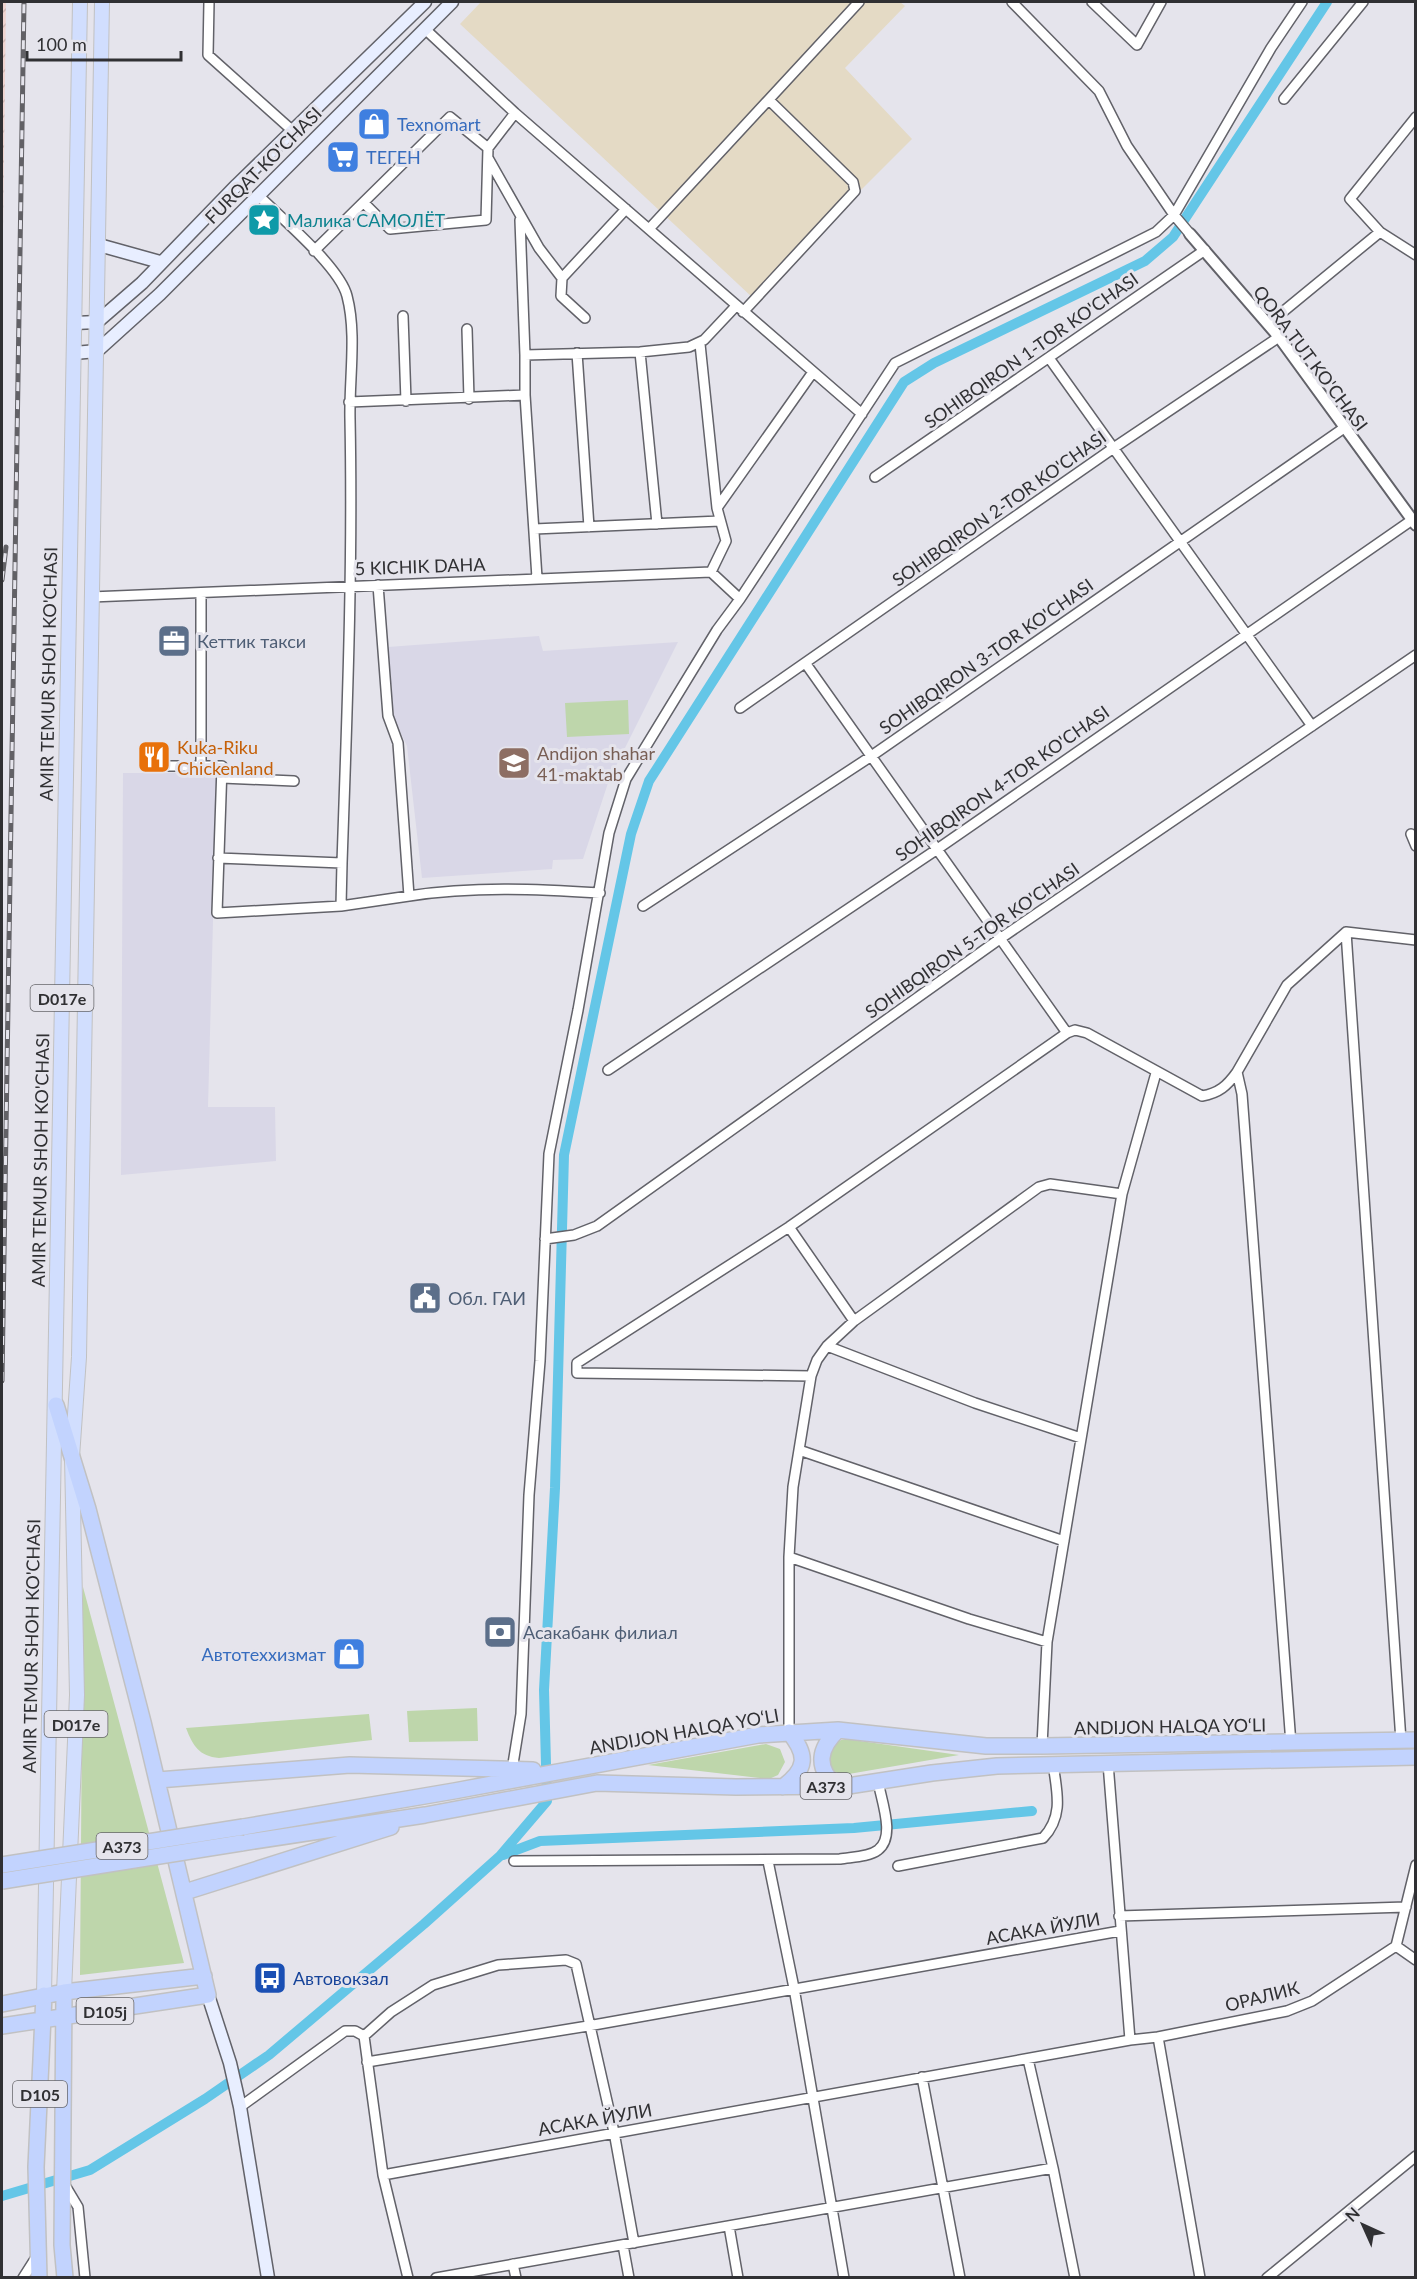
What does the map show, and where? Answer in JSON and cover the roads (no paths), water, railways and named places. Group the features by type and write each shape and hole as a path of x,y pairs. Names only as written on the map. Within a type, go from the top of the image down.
{"highway":[{"path":"56,1406 72,1457 158,1780 208,1995"},
{"path":"836,1786 828,1779 820,1758 823,1748 838,1730"},
{"name":"ANDIJON HALQA YO‘LI","path":"2,1865 243,1827 758,1735 789,1732 838,1730 986,1746 1291,1744 1408,1740"},
{"path":"783,1787 798,1773 802,1764 801,1748 789,1732"},
{"name":"ANDIJON HALQA YO‘LI","path":"2,1881 425,1815 597,1782 783,1787 836,1786 986,1767 1416,1757"},
{"path":"158,1780 350,1765 566,1771"},
{"path":"185,1892 350,1842 425,1815"},
{"name":"D105j","path":"64,1992 204,1976"},
{"path":"2,2004 64,1992"},
{"name":"D105","path":"64,1992 65,2277"},
{"name":"D105","path":"35,2267 36,2167 44,1995"},
{"name":"D105j","path":"2,2026 208,1995"}],"main road":[{"name":"AMIR TEMUR SHOH KO'CHASI","path":"44,1995 80,2"},
{"name":"D017e","path":"64,1992 77,1695 72,1457 79,1357 102,2"},
{"name":"FURQAT KO'CHASI","path":"97,322 142,283 160,262 425,2"},
{"name":"FURQAT KO'CHASI","path":"97,351 160,294 452,2"},
{"path":"99,245 160,262"},
{"path":"75,323 97,322"},
{"path":"74,353 97,351"},
{"path":"208,1995 230,2063 239,2103 268,2277"}],"street":[{"path":"209,2 208,56 294,132"},
{"path":"649,229 859,2"},
{"name":"QORA TUT KO'CHASI","path":"1012,2 1099,91 1127,146 1174,216 1206,250 1279,337 1414,523"},
{"path":"1092,2 1137,45 1161,2"},
{"path":"512,1770 521,1714 529,1495 548,1239 549,1154 600,893 609,833 626,779 717,630 740,599 895,363 1156,232 1174,216 1271,48 1302,2"},
{"path":"1284,99 1363,2"},
{"path":"425,29 515,113 862,414"},
{"path":"525,355 640,352 700,344 740,309 855,191 853,182 769,100"},
{"path":"364,203 390,229 486,220 488,148 515,113"},
{"path":"314,251 450,117 488,148"},
{"path":"1416,117 1350,199 1380,232 1416,255"},
{"path":"488,158 538,248 562,278"},
{"path":"258,195 314,251 342,283 347,297 350,339 352,513 341,906"},
{"path":"585,318 561,296 562,278 626,208"},
{"path":"520,217 525,395 537,578"},
{"path":"1268,324 1380,232"},
{"name":"SOHIBQIRON 1-TOR KO'CHASI","path":"875,477 1206,250"},
{"path":"403,316 406,400"},
{"path":"467,329 469,399"},
{"name":"SOHIBQIRON 2-TOR KO'CHASI","path":"740,708 1115,447 1279,337"},
{"path":"700,344 717,508 726,541 711,573 740,599"},
{"path":"640,352 657,524"},
{"path":"577,353 589,527"},
{"path":"1049,358 1115,447 1312,726"},
{"path":"717,508 813,372"},
{"path":"349,402 525,395"},
{"name":"SOHIBQIRON 3-TOR KO'CHASI","path":"644,906 870,757 1344,428"},
{"path":"534,530 720,521"},
{"name":"SOHIBQIRON 4-TOR KO'CHASI","path":"608,1070 936,850 1246,634 1414,523"},
{"name":"5 KICHIK DAHA","path":"92,597 711,573"},
{"path":"378,585 388,716 398,744 409,896"},
{"path":"201,593 201,766"},
{"name":"SOHIBQIRON 5-TOR KO'CHASI","path":"548,1239 574,1235 597,1226 1001,938 1416,655"},
{"path":"806,663 1067,1034"},
{"path":"151,766 222,766 217,913 341,906 446,890 490,888 600,893"},
{"path":"222,778 294,782"},
{"path":"1411,834 1416,846"},
{"path":"218,858 342,863"},
{"path":"1346,933 1408,1740"},
{"path":"811,1376 577,1373 577,1363 789,1227 1067,1034 1075,1030 1087,1033 1156,1073 1202,1096 1220,1090 1237,1072 1287,985 1346,933 1416,940"},
{"path":"1237,1072 1243,1106 1291,1744"},
{"path":"1042,1746 1047,1642 1122,1194 1156,1073"},
{"path":"789,1732 789,1557 793,1487 811,1376 817,1360 827,1346 854,1321 1039,1187 1050,1184 1122,1194"},
{"path":"789,1227 854,1321"},
{"path":"827,1346 975,1403 1082,1438"},
{"path":"799,1450 1064,1541"},
{"path":"789,1557 969,1619 1047,1642"},
{"name":"АСАКА ЙУЛИ","path":"1108,1763 1130,2040"},
{"path":"898,1866 1043,1838 1053,1827 1058,1803 1053,1764"},
{"path":"514,1861 768,1861 840,1859 877,1852 885,1843 887,1833 878,1781"},
{"path":"768,1861 794,1988 844,2277"},
{"path":"1416,1865 1396,1946 1416,1960"},
{"path":"1119,1916 1406,1907"},
{"name":"АСАКА ЙУЛИ","path":"367,2062 588,2026 1120,1931"},
{"name":"ОРАЛИК","path":"1158,2037 1287,2011 1312,2001 1396,1946"},
{"path":"364,2036 391,2012 433,1985 498,1965 566,1960 576,1964 588,2026 614,2132 634,2242"},
{"path":"239,2103 345,2031 364,2036"},
{"path":"364,2036 383,2175 408,2277"},
{"path":"1158,2037 1200,2277"},
{"name":"АСАКА ЙУЛИ","path":"383,2175 1028,2058 1158,2037"},
{"path":"1028,2058 1075,2277"},
{"path":"922,2077 960,2277"},
{"path":"1267,2277 1416,2156"},
{"path":"436,2277 1053,2168"},
{"path":"63,2181 78,2207 85,2277"},
{"path":"729,2226 738,2277"},
{"path":"623,2244 629,2277"},
{"path":"513,2264 516,2277"},
{"path":"23,2277 35,2267"}],"waterway":[{"path":"2,2196 90,2170 205,2099 269,2055 424,1924 500,1856 547,1801 544,1690 555,1488 564,1155 631,834 649,781 904,382 934,363 1145,261 1173,237 1327,2"},
{"path":"503,1855 540,1841 854,1828 1032,1811"}],"railway":[{"path":"2,1381 24,2"},
{"path":"2,580 6,547"}],"place":[{"name":"Texnomart","path":"374,124"},
{"name":"ТЕГЕН","path":"343,157"},
{"name":"Малика САМОЛЁТ","path":"264,220"},
{"name":"Кеттик такси","path":"174,641"},
{"name":"Kuka-Riku Chickenland","path":"154,757"},
{"name":"Andijon shahar 41-maktab","path":"514,763"},
{"name":"Обл. ГАИ","path":"425,1298"},
{"name":"Асакабанк филиал","path":"500,1632"},
{"name":"Автотеххизмат","path":"349,1654"},
{"name":"Автовокзал","path":"270,1978"}]}
